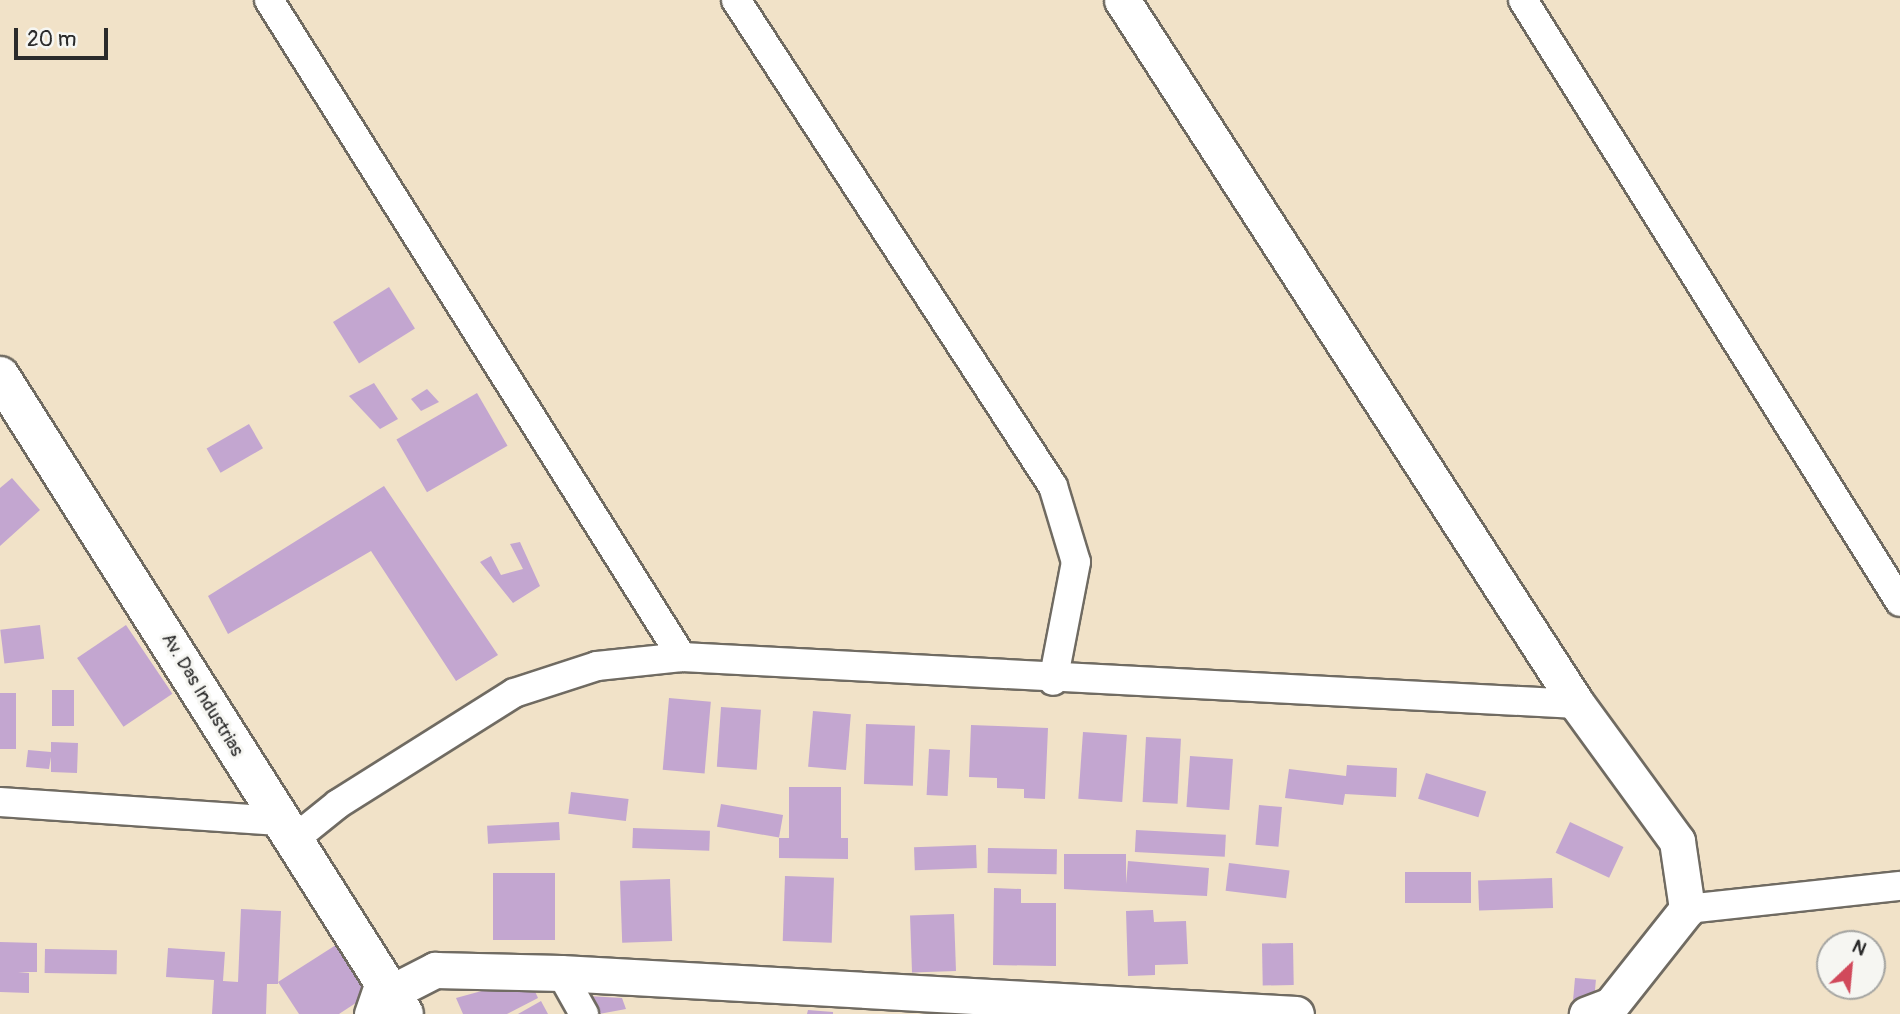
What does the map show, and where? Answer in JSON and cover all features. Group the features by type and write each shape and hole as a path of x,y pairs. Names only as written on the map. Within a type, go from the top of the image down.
{"main road":[{"name":"Av. Das Industrias","path":"0,376 286,831 386,1000"}],"street":[{"path":"268,0 682,657"},
{"path":"736,0 1053,486 1076,562 1053,681"},
{"path":"1122,0 1577,704 1677,841 1687,909"},
{"path":"1523,0 1900,602"},
{"path":"0,802 286,831 338,804 514,693 597,666 682,657 1053,681 1577,704"},
{"path":"1603,1011 1687,909 1900,887"},
{"path":"386,1000 435,970 561,973 1296,1014"},
{"path":"561,973 584,1014"}],"building":[{"path":"389,287 415,329 359,364 333,322"},
{"path":"374,383 398,419 380,429 349,396"},
{"path":"427,389 439,402 421,411 411,399"},
{"path":"477,393 508,446 427,492 396,439"},
{"path":"249,424 263,448 221,473 207,448"},
{"path":"12,478 40,510 0,546 0,488"},
{"path":"384,486 498,655 456,681 371,551 228,634 208,596"},
{"path":"520,542 540,586 513,603 480,562 491,556 501,575 523,569 510,544"},
{"path":"40,625 44,659 4,664 0,630"},
{"path":"126,625 172,694 123,727 77,658"},
{"path":"52,690 74,690 74,726 52,726"},
{"path":"0,693 16,693 16,749 0,749"},
{"path":"669,698 711,702 705,773 663,770"},
{"path":"721,707 761,710 757,770 717,767"},
{"path":"813,711 851,714 846,770 808,767"},
{"path":"866,724 915,726 913,786 864,784"},
{"path":"971,725 1048,728 1045,799 1024,798 1024,789 997,788 997,778 969,777"},
{"path":"1083,732 1127,735 1122,802 1078,799"},
{"path":"1146,737 1181,739 1178,804 1143,802"},
{"path":"51,742 78,743 77,773 51,772 51,757 49,769 26,767 28,750 51,752"},
{"path":"929,749 950,750 948,796 927,795"},
{"path":"1190,756 1233,759 1229,810 1186,807"},
{"path":"1347,765 1397,768 1396,797 1345,794 1343,805 1285,798 1289,769 1346,776"},
{"path":"1426,773 1486,791 1478,817 1418,799"},
{"path":"789,787 841,787 841,838 848,838 848,859 779,858 779,838 789,838"},
{"path":"571,792 629,799 626,821 568,814"},
{"path":"721,804 783,815 779,838 717,827"},
{"path":"1259,805 1282,807 1278,847 1256,845"},
{"path":"559,822 560,840 488,844 487,826"},
{"path":"1570,822 1623,847 1609,878 1556,853"},
{"path":"633,828 710,831 709,851 632,848"},
{"path":"1136,830 1226,835 1225,857 1135,852"},
{"path":"976,845 977,868 915,870 914,847"},
{"path":"988,848 1057,849 1057,874 988,873"},
{"path":"1064,854 1126,854 1126,884 1128,861 1209,868 1207,896 1064,889"},
{"path":"1229,863 1290,870 1286,898 1226,891"},
{"path":"1405,872 1471,872 1471,903 1405,903"},
{"path":"493,873 555,873 555,940 493,940"},
{"path":"785,876 834,878 832,943 783,941"},
{"path":"1552,878 1553,908 1479,911 1478,881"},
{"path":"670,879 672,941 622,943 620,881"},
{"path":"994,888 1021,889 1021,903 1056,903 1056,966 993,965"},
{"path":"241,909 281,911 278,984 267,984 266,1014 212,1014 214,980 166,977 168,948 225,952 223,981 238,982"},
{"path":"1153,910 1154,922 1186,921 1188,964 1155,965 1155,975 1128,976 1126,911"},
{"path":"954,914 956,971 912,973 910,916"},
{"path":"0,942 37,943 37,972 18,972 29,973 29,993 0,992"},
{"path":"339,943 371,993 339,1014 299,1014 278,982"},
{"path":"1293,943 1294,985 1263,986 1262,944"},
{"path":"45,949 117,950 117,974 45,973"},
{"path":"529,978 538,998 507,1014 463,1014 456,998"},
{"path":"1575,978 1596,980 1594,1004 1573,1002"},
{"path":"588,996 622,998 626,1009 599,1014"},
{"path":"541,1001 548,1014 518,1014"},
{"path":"808,1010 833,1012 833,1014 807,1014"}]}
